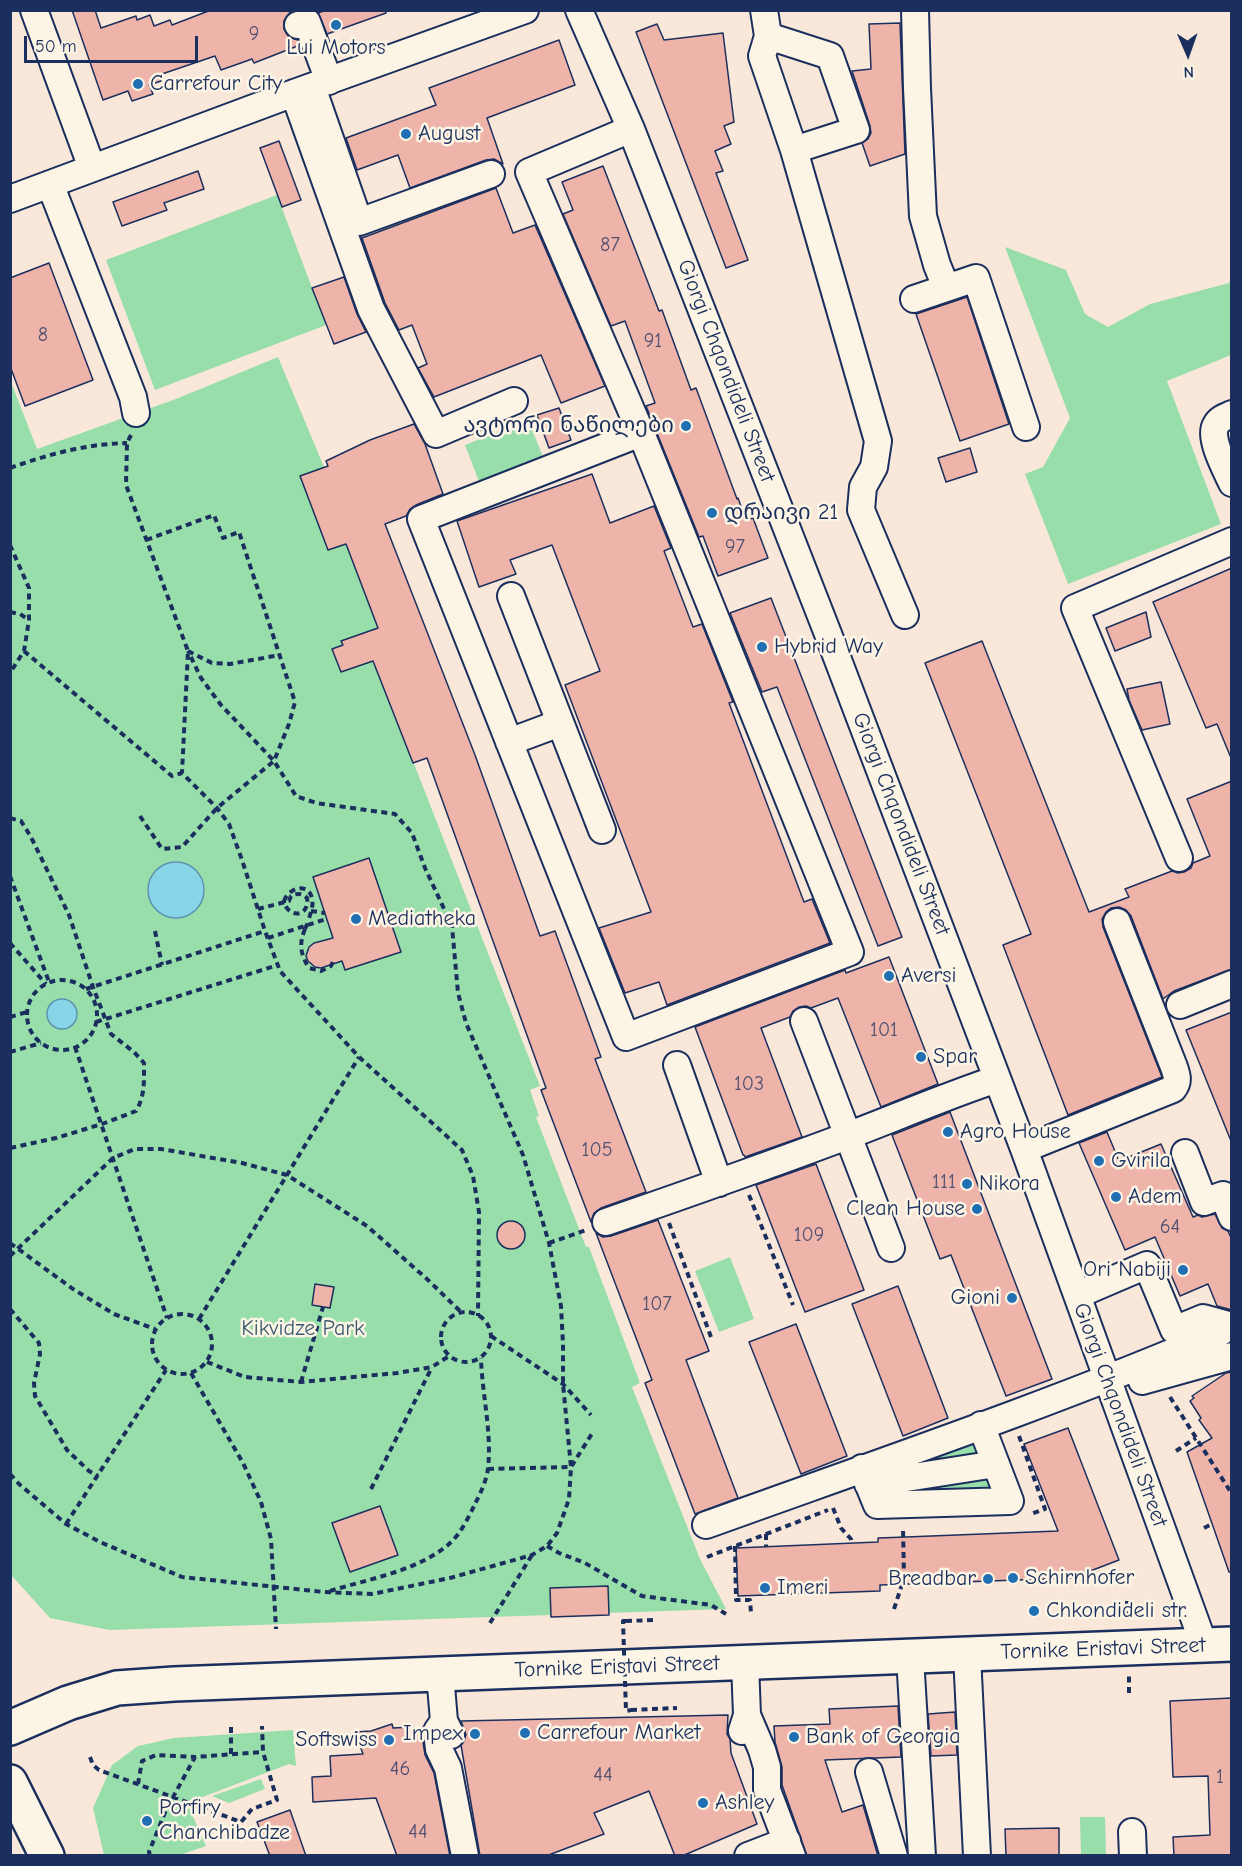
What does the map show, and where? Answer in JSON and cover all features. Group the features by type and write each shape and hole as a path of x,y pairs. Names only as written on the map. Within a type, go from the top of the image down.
{"main road":[{"name":"Tornike Eristavi Street","path":"10,1728 68,1703 117,1688 174,1684 1218,1645"},
{"path":"10,1782 47,1856"}],"street":[{"path":"34,10 92,168"},
{"path":"10,199 525,10"},
{"name":"Giorgi Chqondideli Street","path":"579,10 632,129 830,639 1024,1149 1109,1385 1218,1645"},
{"path":"764,10 768,36 762,56 794,150 878,441 874,467 862,487 861,510 905,615"},
{"path":"915,10 923,216 946,287"},
{"path":"298,25 307,22 304,90 338,264"},
{"path":"768,36 830,56 856,130 794,150"},
{"path":"304,90 359,222 491,174"},
{"path":"304,90 371,309 436,434 514,401"},
{"path":"632,129 530,172 641,433 850,952 626,1037 421,519 641,433"},
{"path":"50,184 133,397 136,413"},
{"path":"914,298 976,278 1026,427"},
{"path":"1232,414 1222,418 1215,425 1214,434 1216,446 1232,483"},
{"path":"1179,858 1075,608 1232,541"},
{"path":"511,596 602,830"},
{"path":"509,742 560,723"},
{"path":"1024,1149 1173,1089 1177,1084 1174,1067 1117,922"},
{"path":"1180,1005 1232,984"},
{"path":"804,1021 891,1248"},
{"path":"677,1065 730,1179"},
{"path":"606,1222 730,1179 997,1079"},
{"path":"1185,1153 1204,1202 1223,1195 1232,1217"},
{"path":"1077,1295 1147,1265 1174,1330 1203,1318 1226,1329"},
{"path":"1109,1385 1226,1329"},
{"path":"705,1526 865,1476 937,1441 981,1425 1109,1385 1157,1376 1232,1356"},
{"path":"865,1476 878,1505 1010,1501 981,1425"},
{"path":"937,1441 947,1503"},
{"path":"865,1476 942,1473 996,1464"},
{"path":"967,1654 977,1856"},
{"path":"909,1656 922,1856"},
{"path":"745,1663 747,1715 767,1767 767,1790 789,1848 748,1856"},
{"path":"440,1674 444,1721 437,1731 439,1749 448,1768 465,1856"},
{"path":"869,1772 894,1856"}],"path":[{"path":"10,468 78,448 127,443 126,485 188,651 201,678 221,705 274,761 296,796 316,803 395,813 412,833 425,868 452,926 458,993 466,1023 523,1155 549,1243 561,1306 562,1384 571,1467 569,1499 557,1533 547,1546 532,1555 450,1578 372,1594 324,1592 182,1577 100,1542 66,1524 10,1474"},
{"path":"140,816 162,849 182,847 216,808 274,761 295,702 239,532 223,538 214,515 146,540"},
{"path":"10,545 29,588 29,620 24,651 10,674"},
{"path":"10,612 20,614 29,620"},
{"path":"24,651 172,776 182,773"},
{"path":"188,651 212,663 230,664 280,655"},
{"path":"188,651 182,773 229,824 280,971 359,1057 462,1150 473,1176 479,1212 478,1316"},
{"path":"10,818 21,821 65,905 111,1034 144,1063 142,1101 136,1111 56,1138 10,1149"},
{"path":"10,876 48,983"},
{"path":"258,909 289,901 291,896 303,894 308,898 308,904 304,911 298,914 286,909 284,902 286,895 290,892 303,888 312,895 311,911 301,947 302,954 309,968 321,971 331,966 334,959"},
{"path":"311,911 325,913"},
{"path":"268,938 327,919"},
{"path":"155,931 162,965"},
{"path":"86,989 265,931"},
{"path":"10,943 48,983"},
{"path":"96,1022 278,965"},
{"path":"64,980 86,989 95,1004 96,1022 92,1033 75,1047 52,1048 41,1043 33,1035 28,1024 27,1012 30,1000 37,991 48,983 64,980"},
{"path":"10,1017 27,1012"},
{"path":"10,1052 41,1043"},
{"path":"75,1047 167,1318"},
{"path":"199,1319 359,1057"},
{"path":"10,1256 113,1158 135,1149 161,1149 242,1163 287,1175 368,1226 462,1313"},
{"path":"730,1179 793,1305"},
{"path":"662,1202 711,1337"},
{"path":"549,1243 606,1222"},
{"path":"10,1243 73,1289 114,1314 155,1329"},
{"path":"301,1382 323,1307"},
{"path":"10,1309 39,1343 40,1354 34,1383 35,1396 67,1450 98,1476"},
{"path":"462,1313 478,1316 489,1328 491,1336 487,1352 481,1358 465,1362 449,1356 442,1342 443,1327 448,1320 462,1313"},
{"path":"183,1314 199,1319 206,1326 212,1344 211,1353 207,1362 200,1369 192,1373 174,1374 166,1370 153,1356 151,1347 155,1329 167,1318 183,1314"},
{"path":"491,1336 562,1384 591,1414"},
{"path":"207,1362 245,1377 301,1382 397,1373 432,1366 449,1356"},
{"path":"324,1592 418,1564 449,1544 468,1518 482,1489 488,1469 487,1422 481,1380 481,1358"},
{"path":"371,1489 432,1366"},
{"path":"66,1524 166,1370"},
{"path":"192,1373 243,1463 261,1502 271,1539 276,1629"},
{"path":"1157,1376 1232,1494"},
{"path":"571,1467 593,1432"},
{"path":"1017,1432 1045,1509 1030,1514"},
{"path":"1176,1451 1196,1438"},
{"path":"488,1469 571,1467"},
{"path":"707,1557 842,1504"},
{"path":"894,1608 904,1578 902,1505"},
{"path":"833,1508 841,1528 851,1539 852,1544"},
{"path":"1204,1528 1212,1524"},
{"path":"766,1534 766,1547"},
{"path":"547,1546 585,1563 642,1596 711,1605 726,1614"},
{"path":"735,1546 736,1600 750,1600 751,1613"},
{"path":"490,1623 532,1555"},
{"path":"654,1618 654,1620 623,1621 626,1711 677,1708"},
{"path":"90,1757 93,1765 99,1770 241,1822 252,1809 277,1800 262,1752 262,1726"},
{"path":"231,1727 231,1754"},
{"path":"138,1784 142,1761 156,1755 195,1757 262,1752"},
{"path":"150,1856 149,1851 166,1810 195,1757"}],"green space":[{"path":"277,195 326,325 155,390 106,260"},
{"path":"1005,247 1066,270 1085,314 1108,327 1150,304 1229,283 1231,279 1231,355 1167,381 1221,524 1068,584 1025,474 1043,467 1070,418"},
{"name":"Kikvidze Park","path":"278,357 324,467 300,477 328,550 346,544 390,658 375,664 540,1086 530,1090 539,1116 536,1117 586,1247 589,1247 640,1383 632,1387 700,1559 726,1609 109,1630 50,1618 11,1575 11,382 37,449 176,399"},
{"path":"528,420 544,459 480,484 465,445"},
{"path":"730,1257 754,1319 719,1332 695,1271"},
{"path":"976,1438 997,1488 901,1500 878,1474"},
{"path":"293,1730 296,1766 289,1764 200,1798 192,1814 206,1846 180,1855 104,1855 93,1808 112,1765 138,1746 174,1738"},
{"path":"261,1779 265,1789 229,1803 212,1796"},
{"path":"1080,1817 1105,1817 1106,1855 1081,1855"}],"water":[{"path":"176,862 187,864 196,870 202,879 204,890 202,901 196,910 187,916 176,918 165,916 156,910 150,901 148,890 150,879 156,870 165,864"},
{"path":"62,999 73,1003 77,1014 73,1025 62,1029 51,1025 47,1014 51,1003"}],"building":[{"path":"72,10 95,10 101,28 136,16 137,20 150,15 154,26 170,20 172,25 211,10 292,10 284,21 284,29 289,37 298,40 300,45 254,63 252,59 221,70 215,56 159,75 161,81 149,85 153,94 132,101 128,91 103,100"},
{"name":"Lui Motors","path":"326,10 386,10 386,13 327,34 318,13"},
{"path":"900,23 905,154 870,166 862,143 871,133 870,126 852,71 871,69 869,24"},
{"path":"657,24 664,40 723,33 734,122 724,126 731,144 715,151 723,171 716,173 748,260 726,268 636,32"},
{"path":"559,40 575,85 487,118 503,164 494,159 486,160 410,188 398,155 357,170 346,138 436,105 429,88"},
{"path":"279,141 301,200 282,207 260,148"},
{"path":"603,166 659,311 662,310 691,390 696,388 737,499 746,520 753,518 768,558 718,576 703,536 699,537 646,406 655,403 625,321 611,326 563,214 573,210 562,182"},
{"path":"198,171 204,189 164,203 167,210 122,226 113,202"},
{"path":"496,188 513,233 535,225 605,386 561,403 541,355 434,397 418,368 427,364 412,325 399,330 385,303 362,238"},
{"path":"49,263 93,380 25,406 10,366 10,278"},
{"path":"344,277 366,332 334,344 312,288"},
{"path":"967,297 1009,424 960,441 916,314"},
{"path":"559,408 571,440 549,448 537,415"},
{"path":"414,424 425,444 443,494 416,505 406,516 385,524 475,755 540,936 555,931 601,1057 595,1059 646,1192 601,1208 594,1213 591,1222 541,1090 546,1088 427,758 413,763 373,661 341,672 332,649 343,645 341,641 378,628 346,544 328,550 300,476 328,466 326,461 370,440"},
{"path":"970,448 977,472 946,482 938,458"},
{"path":"592,474 610,523 654,506 671,548 664,551 693,627 702,624 733,702 729,703 804,902 812,899 830,943 667,1005 659,982 625,993 599,928 651,912 565,685 600,671 552,545 510,560 516,574 479,587 457,521"},
{"path":"1232,568 1231,758 1217,724 1206,728 1153,602"},
{"path":"771,598 902,937 878,946 777,687 762,692 730,613"},
{"path":"1146,612 1151,637 1115,651 1106,628"},
{"path":"982,641 1089,912 1129,897 1125,889 1172,871 1184,872 1191,868 1193,863 1210,856 1187,799 1232,781 1232,969 1174,991 1163,999 1131,916 1119,907 1111,908 1106,912 1102,919 1103,927 1162,1077 1068,1115 1003,945 1031,934 925,663"},
{"path":"1161,682 1170,724 1142,730 1129,700 1127,689"},
{"path":"369,858 401,952 345,970 342,961 321,968 315,967 306,956 309,947 314,943 333,938 313,877"},
{"path":"889,957 938,1084 881,1107 838,998 811,1008 799,1007 790,1017 761,1028 802,1137 745,1157 695,1027 845,970 846,973"},
{"path":"1232,1012 1232,1141 1231,1141 1186,1030"},
{"path":"950,1112 1052,1379 1006,1396 951,1255 940,1259 892,1135"},
{"path":"1107,1132 1119,1161 1161,1144 1193,1217 1215,1214 1222,1228 1228,1231 1232,1240 1232,1310 1217,1306 1208,1284 1180,1296 1155,1237 1125,1250 1079,1143"},
{"path":"816,1164 864,1290 805,1312 756,1185"},
{"path":"658,1220 709,1351 686,1360 738,1498 695,1514 645,1383 652,1380 596,1233 603,1237 611,1236"},
{"path":"511,1221 521,1225 525,1235 521,1245 511,1249 501,1245 497,1235 501,1225"},
{"path":"315,1284 334,1287 330,1308 312,1305"},
{"path":"898,1286 948,1418 903,1436 852,1304"},
{"path":"796,1324 847,1456 801,1474 749,1342"},
{"path":"1232,1372 1232,1571 1229,1572 1187,1452 1212,1438 1199,1420 1201,1418 1190,1401 1194,1398 1192,1396 1226,1373"},
{"path":"1068,1428 1119,1560 1072,1578 880,1585 880,1591 738,1596 736,1548 878,1542 878,1538 1058,1531 1024,1444"},
{"path":"380,1506 398,1555 350,1572 332,1523"},
{"path":"608,1586 609,1615 551,1617 550,1588"},
{"path":"1232,1698 1232,1856 1174,1856 1173,1837 1210,1835 1208,1776 1173,1777 1170,1701"},
{"path":"898,1706 901,1757 825,1760 842,1812 863,1805 878,1856 807,1856 782,1785 782,1767 775,1742 774,1726 830,1724 829,1709"},
{"path":"955,1712 957,1755 931,1756 928,1714"},
{"path":"728,1715 727,1734 730,1739 731,1753 757,1824 682,1856 675,1856 649,1791 594,1813 604,1834 546,1856 480,1856 461,1745 466,1735 461,1721"},
{"path":"392,1724 393,1728 413,1727 414,1731 422,1735 425,1755 434,1773 450,1856 397,1856 376,1798 313,1802 312,1777 331,1776 330,1756 363,1754 355,1732 371,1731"},
{"path":"290,1810 306,1856 270,1856 257,1822"},
{"path":"1059,1828 1059,1856 1006,1856 1005,1829"}],"place":[{"name":"Lui Motors","path":"336,25"},
{"name":"Carrefour City","path":"138,84"},
{"name":"August","path":"406,134"},
{"name":"ავტორი ნაწილები","path":"686,426"},
{"name":"დრაივი 21","path":"712,513"},
{"name":"Hybrid Way","path":"762,647"},
{"name":"Mediatheka","path":"356,919"},
{"name":"Aversi","path":"889,976"},
{"name":"Spar","path":"921,1057"},
{"name":"Agro House","path":"948,1132"},
{"name":"Gvirila","path":"1099,1161"},
{"name":"Nikora","path":"967,1184"},
{"name":"Adem","path":"1116,1197"},
{"name":"Clean House","path":"977,1209"},
{"name":"Ori Nabiji","path":"1183,1270"},
{"name":"Gioni","path":"1012,1298"},
{"name":"Schirnhofer","path":"1013,1578"},
{"name":"Breadbar","path":"988,1579"},
{"name":"Imeri","path":"765,1588"},
{"name":"Chkondideli str.","path":"1034,1611"},
{"name":"Carrefour Market","path":"525,1733"},
{"name":"Impex","path":"475,1734"},
{"name":"Bank of Georgia","path":"794,1737"},
{"name":"Softswiss","path":"389,1740"},
{"name":"Ashley","path":"703,1803"},
{"name":"Porfiry Chanchibadze","path":"147,1821"}]}
